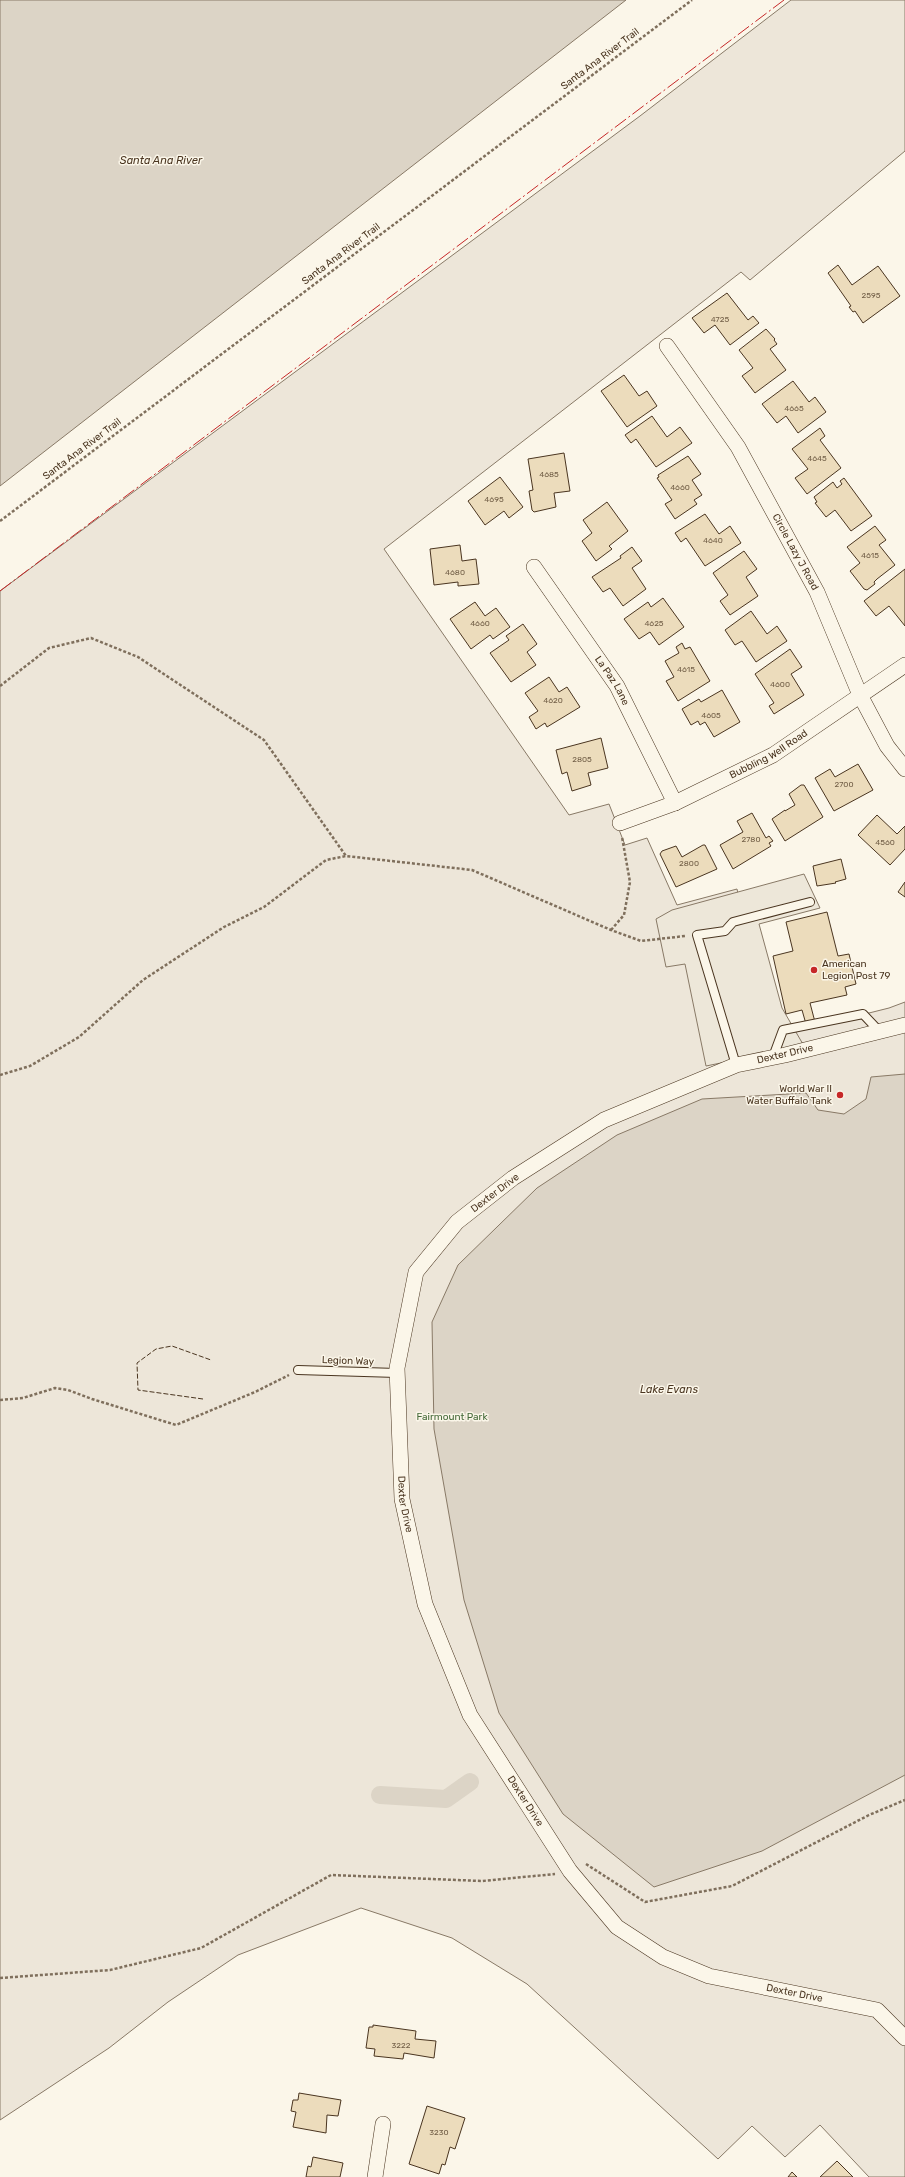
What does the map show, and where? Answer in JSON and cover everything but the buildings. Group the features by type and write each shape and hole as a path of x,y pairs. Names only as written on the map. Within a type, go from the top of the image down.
{"street":[{"name":"Circle Lazy J Road","path":"667,346 738,447 817,592 860,695 887,746 905,769"},
{"name":"La Paz Lane","path":"534,567 617,686 675,803"},
{"name":"Bubbling Well Road","path":"620,823 675,803 773,755 905,665"},
{"name":"Dexter Drive","path":"905,1025 736,1065 604,1120 513,1178 457,1222 416,1272 397,1373 402,1499 425,1604 470,1715 617,1927 663,1958 709,1976 877,2010 905,2038"},
{"path":"375,2177 383,2124"}],"lane":[{"path":"736,1065 697,935 725,931 733,922 810,902"},
{"path":"773,1057 783,1030 864,1014 880,1032"},
{"name":"Legion Way","path":"298,1370 397,1373"}],"path":[{"name":"Santa Ana River Trail","path":"0,521 692,0"},
{"path":"0,686 49,648 91,638 138,657 264,740 346,856"},
{"path":"610,930 624,915 630,882 620,823"},
{"path":"0,1075 30,1066 79,1037 143,980 224,927 264,907 326,860 346,856 472,870 641,942 697,935"},
{"path":"0,1400 23,1398 55,1388 68,1390 176,1425 255,1392 298,1370"},
{"path":"0,1978 110,1970 201,1948 331,1875 482,1881 554,1874 585,1864 646,1902 732,1886 869,1815 905,1800"},
{"path":"576,1866 585,1864"}],"green space":[{"name":"Fairmount Park","path":"791,0 905,0 905,151 750,280 741,272 384,549 569,815 609,804 625,845 647,838 677,905 737,889 769,1038 889,1008 905,1002 905,2177 869,2177 820,2125 785,2157 752,2126 718,2159 527,1984 452,1938 361,1908 238,1955 168,2002 109,2048 0,2120 0,591 640,116"}],"shaded area":[{"path":"804,874 820,908 759,924 782,1008 804,1046 706,1066 685,964 666,967 656,919 672,910"}],"water":[{"name":"Santa Ana River","path":"0,0 626,0 0,486"},
{"name":"Lake Evans","path":"905,1074 905,1775 762,1851 654,1887 563,1814 499,1713 464,1600 434,1429 432,1322 458,1265 537,1188 617,1135 702,1099 806,1093 818,1110 844,1114 866,1099 871,1077"}],"waterway":[{"path":"380,1795 446,1799 470,1782"}],"fence":[{"path":"203,1399 138,1390 137,1363 156,1349 172,1346 211,1360"}],"power":[{"path":"0,591 784,0"}],"place":[{"name":"American Legion Post 79","path":"814,970"},
{"name":"World War II Water Buffalo Tank","path":"840,1095"}]}
